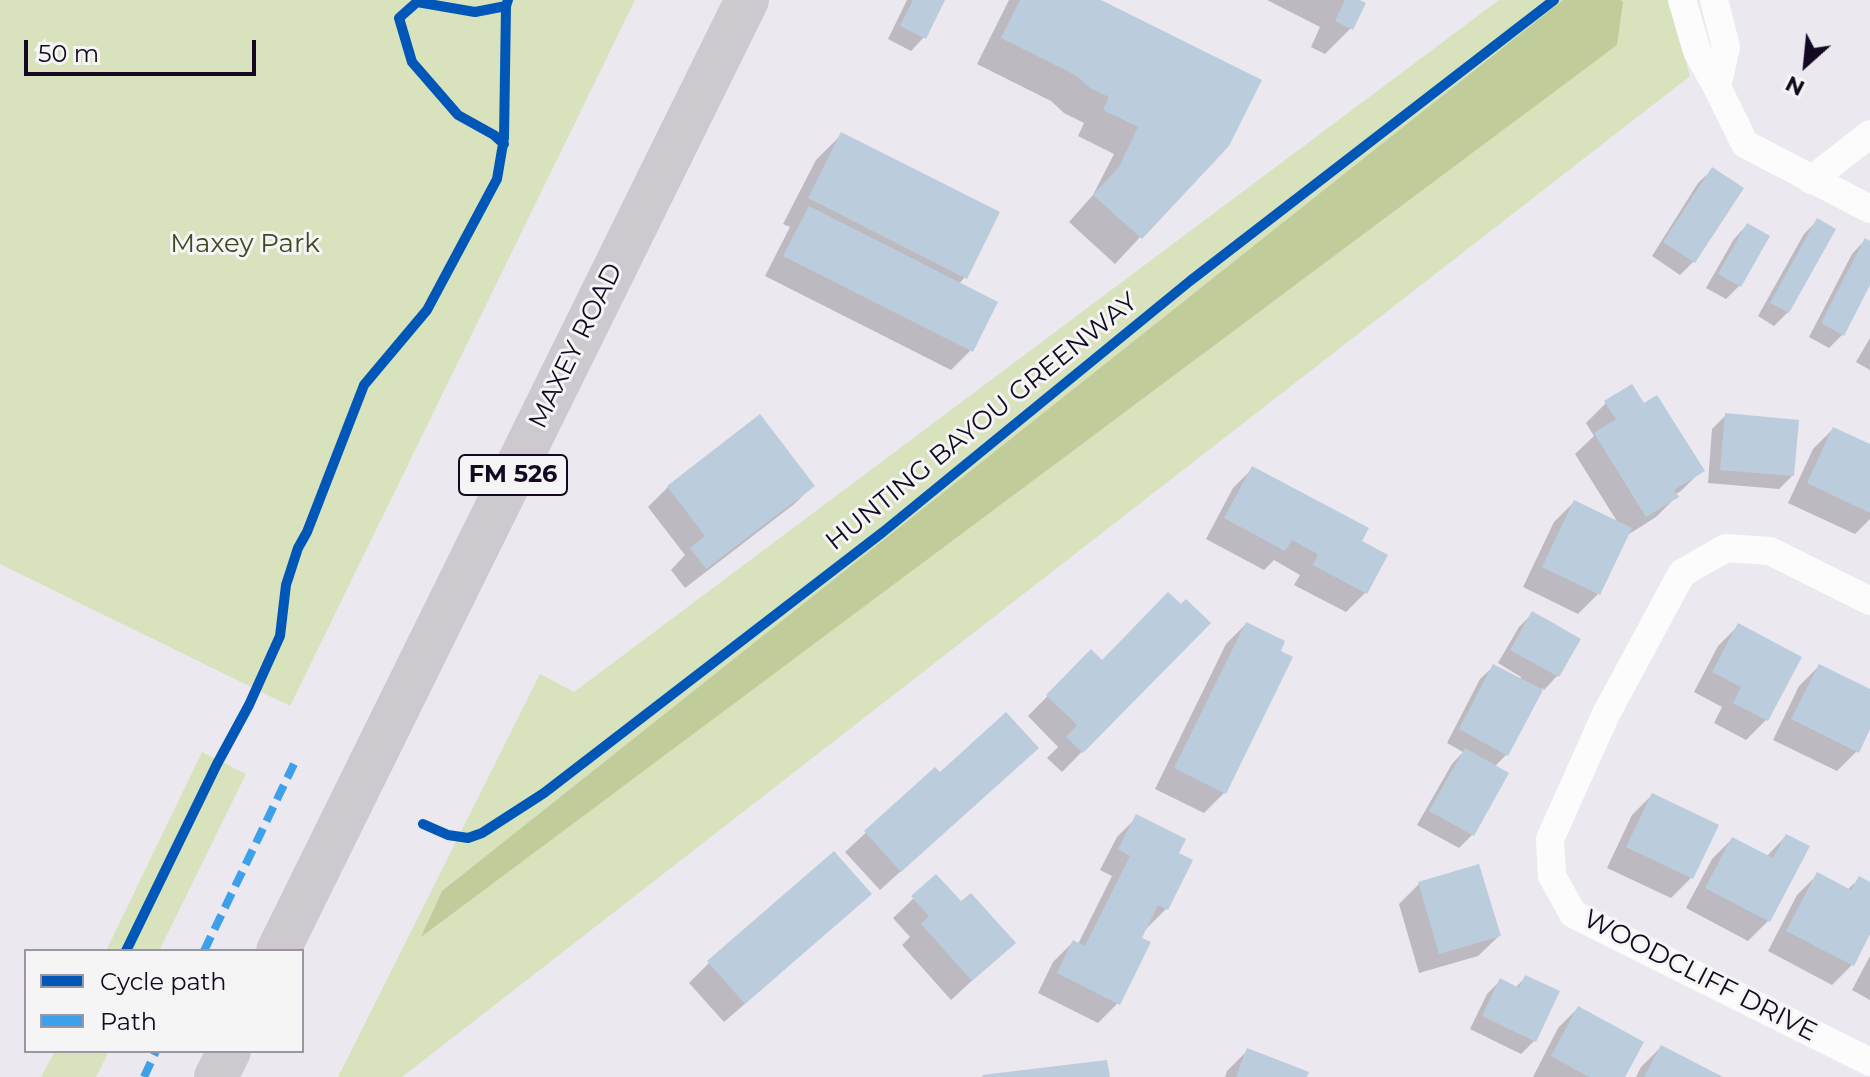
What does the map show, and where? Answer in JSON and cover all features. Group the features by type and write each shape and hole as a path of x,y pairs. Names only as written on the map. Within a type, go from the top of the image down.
{"main road":[{"name":"MAXEY ROAD","path":"279,949 747,0"},
{"path":"216,1077 228,1053"}],"street":[{"path":"1682,0 1697,51 1745,144 1870,209"},
{"path":"1714,0 1726,47 1717,87"},
{"path":"1811,180 1870,134"},
{"name":"WOODCLIFF DRIVE","path":"1870,601 1770,551 1726,548 1682,573 1606,714 1550,839 1552,876 1573,914 1870,1062"}],"green space":[{"name":"Maxey Park","path":"0,0 635,0 290,706 0,564"},
{"path":"1499,0 1668,0 1690,76 402,1077 338,1077 540,674 574,692"},
{"path":"1563,0 1623,2 1617,45 421,937 442,891"},
{"path":"202,752 246,774 160,949 107,949"},
{"path":"54,1053 108,1053 96,1077 41,1077"}],"building":[{"path":"913,0 945,0 926,39 900,26"},
{"path":"1020,0 1101,0 1262,80 1229,146 1142,239 1093,195 1119,167 1138,127 1103,110 1109,97 1090,88 1077,76 1001,38"},
{"path":"1345,0 1366,3 1353,30 1335,21"},
{"path":"841,132 1000,212 967,279 808,198"},
{"path":"1712,167 1744,188 1695,263 1663,242"},
{"path":"809,206 998,302 973,352 783,256"},
{"path":"1817,218 1836,229 1789,313 1770,303"},
{"path":"1747,223 1770,236 1741,287 1718,274"},
{"path":"1865,238 1870,241 1870,285 1844,336 1821,323"},
{"path":"1632,384 1644,403 1657,395 1705,471 1674,490 1679,497 1646,517 1594,433 1616,419 1604,401"},
{"path":"1725,413 1799,420 1794,476 1720,470"},
{"path":"760,414 815,486 706,569 690,548 705,536 667,486"},
{"path":"1833,427 1870,444 1870,513 1807,483"},
{"path":"1252,466 1369,528 1362,541 1388,555 1367,594 1313,565 1318,554 1292,540 1285,551 1224,518"},
{"path":"1574,500 1632,528 1600,595 1542,567"},
{"path":"1168,592 1181,604 1186,599 1211,623 1083,753 1066,737 1077,725 1046,695 1091,649 1102,660"},
{"path":"1532,611 1581,639 1559,677 1510,650"},
{"path":"1246,622 1285,641 1281,651 1293,657 1226,794 1174,768"},
{"path":"1738,623 1802,657 1768,721 1733,703 1741,687 1712,672"},
{"path":"1493,664 1543,690 1508,756 1459,729"},
{"path":"1819,664 1870,689 1870,729 1859,753 1791,719"},
{"path":"1006,712 1039,748 901,872 864,831 935,767 940,772"},
{"path":"1465,748 1509,773 1474,836 1429,811"},
{"path":"1652,793 1719,825 1693,879 1626,847"},
{"path":"1136,814 1186,839 1179,853 1193,860 1168,910 1158,905 1142,938 1151,942 1120,1005 1057,973 1073,940 1085,946 1130,856 1118,849"},
{"path":"1786,834 1810,846 1770,922 1705,888 1732,837 1773,858"},
{"path":"834,851 872,894 745,1004 707,961"},
{"path":"1479,864 1501,936 1439,954 1418,882"},
{"path":"1817,872 1851,890 1859,876 1870,882 1870,934 1854,966 1786,931"},
{"path":"936,874 961,901 971,893 1016,943 972,981 921,924 929,916 911,896"},
{"path":"1525,975 1560,991 1536,1042 1482,1016 1500,978 1519,988"},
{"path":"1578,1006 1644,1042 1625,1077 1589,1077 1551,1056"},
{"path":"1661,1045 1723,1077 1644,1077"},
{"path":"1247,1048 1309,1072 1307,1077 1236,1077"},
{"path":"1107,1060 1110,1077 982,1075"}],"marked path":[{"path":"205,949 294,764"},
{"path":"144,1077 155,1053"}],"cycle path":[{"path":"127,949 249,705 280,636 286,585 298,548 364,385 427,310 497,179 504,138 508,0"},
{"name":"HUNTING BAYOU GREENWAY","path":"423,824 448,835 468,838 482,833 544,793 883,532 1190,281 1554,0"},
{"path":"504,144 458,115 412,62 399,18 417,2 475,12 506,6"}]}
